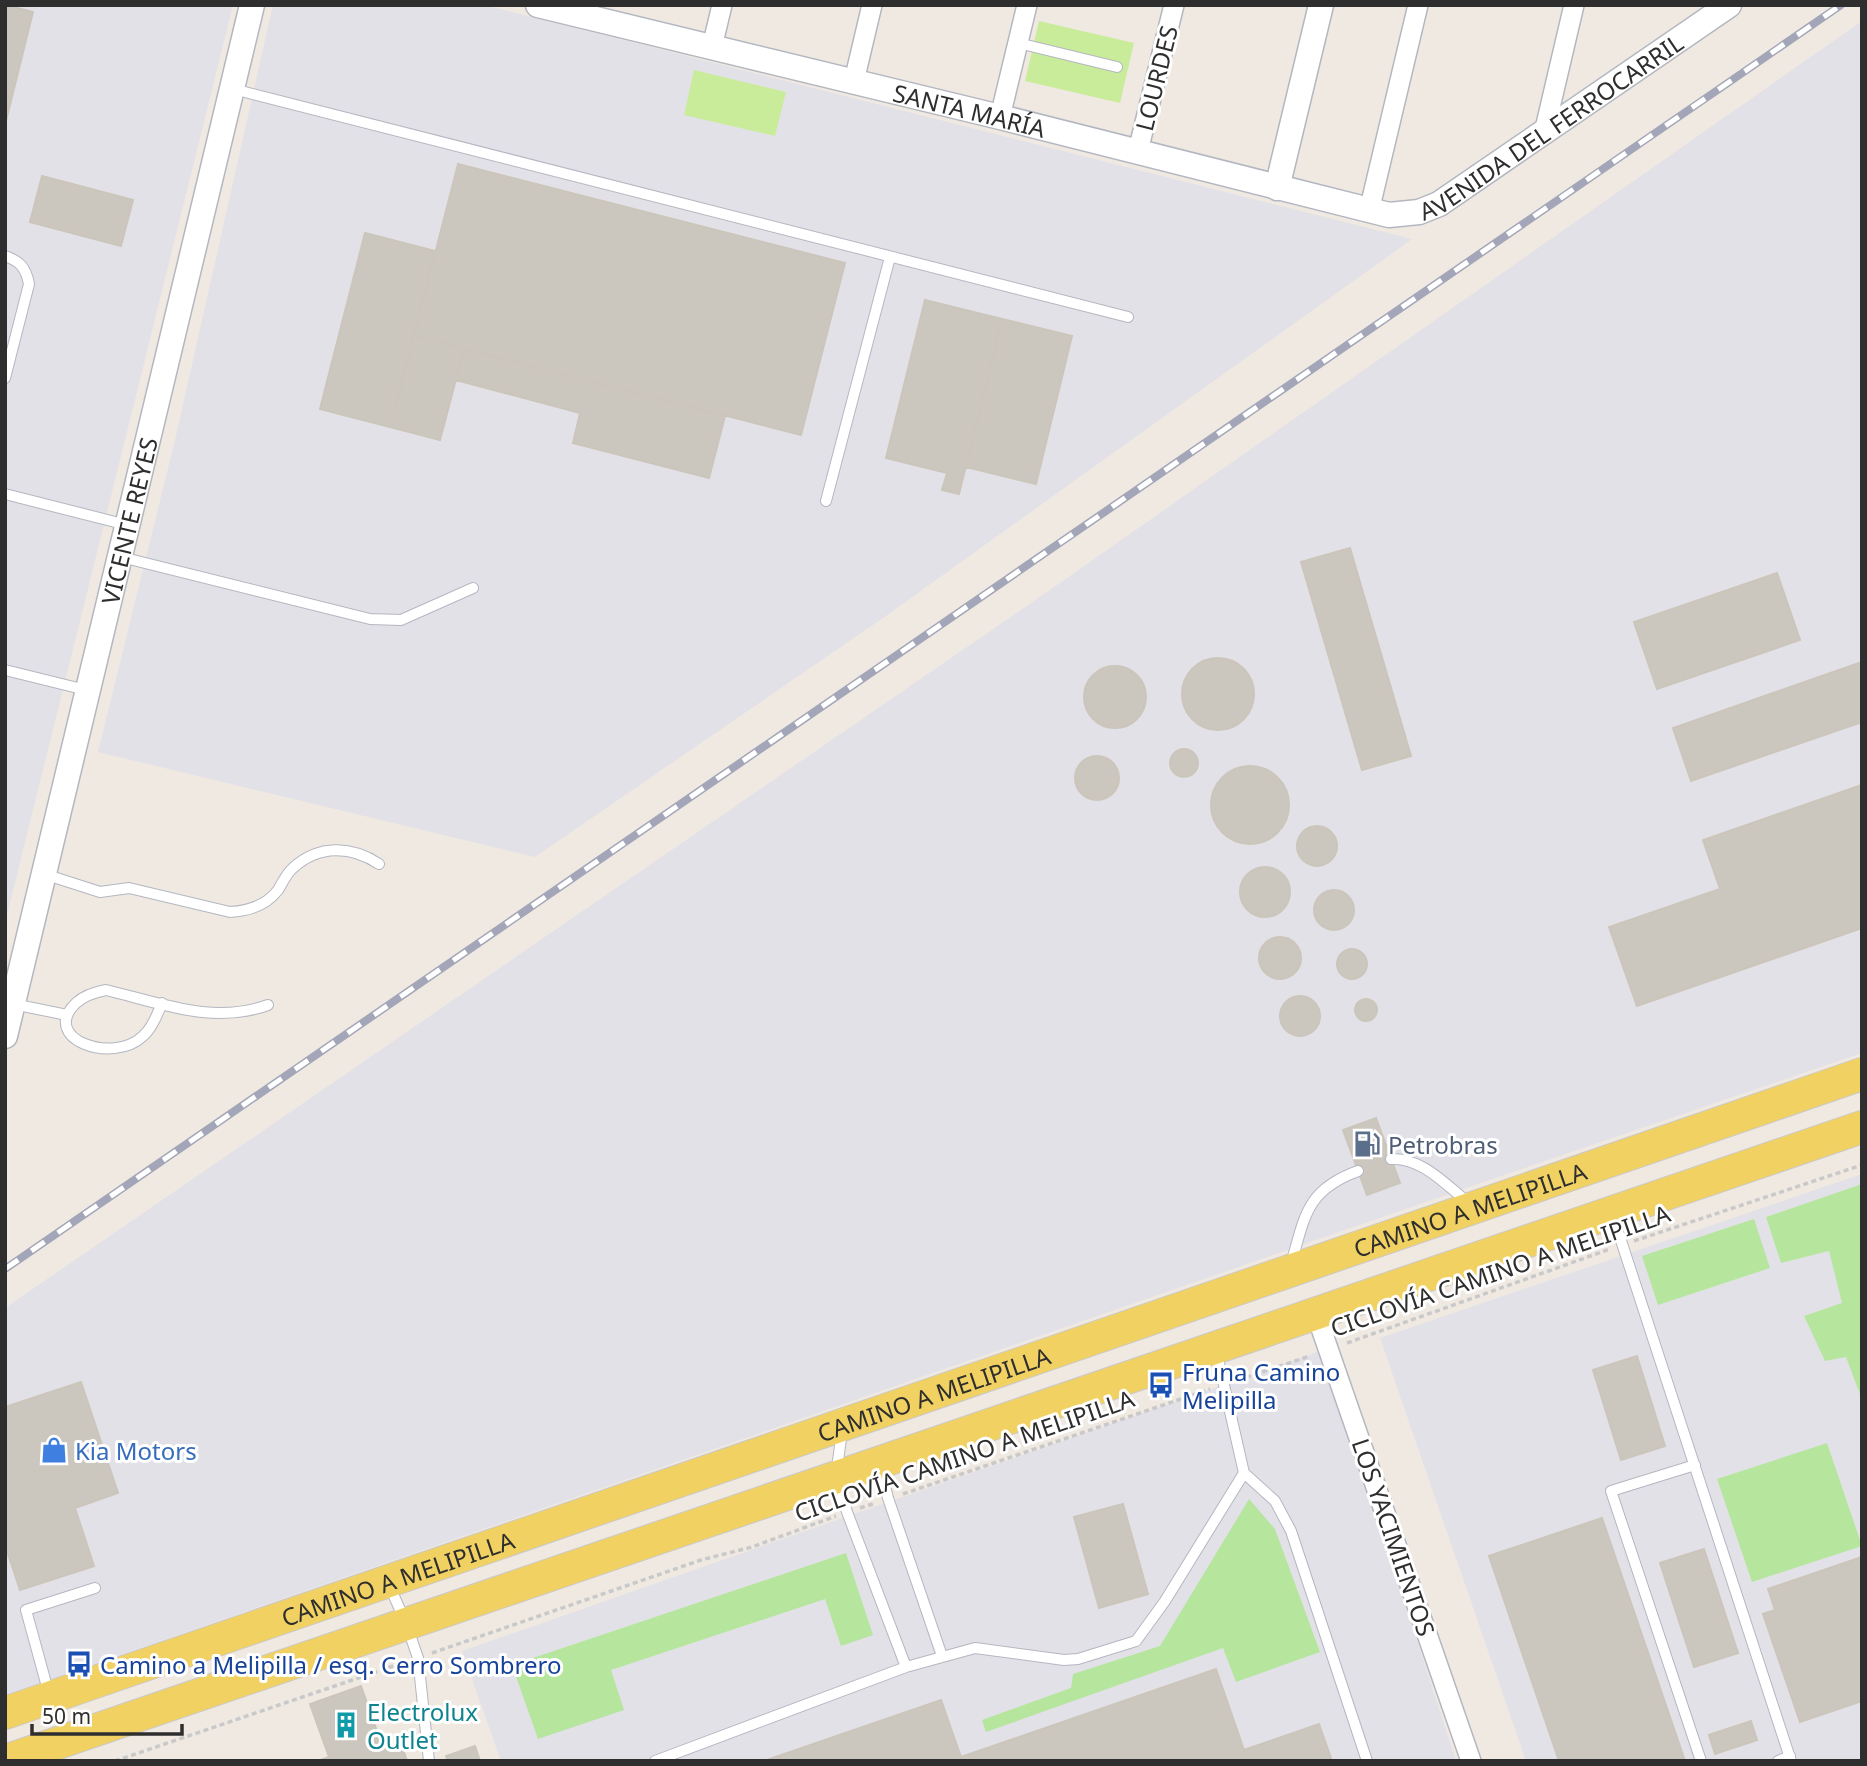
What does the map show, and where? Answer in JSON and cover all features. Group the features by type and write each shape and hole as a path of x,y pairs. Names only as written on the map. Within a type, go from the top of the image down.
{"main road":[{"name":"CAMINO A MELIPILLA","path":"5,1713 1862,1074"},
{"name":"CAMINO A MELIPILLA","path":"21,1758 406,1623 1862,1127"}],"street":[{"name":"VICENTE REYES","path":"5,1036 252,5"},
{"name":"SANTA MARÍA","path":"538,5 568,9 1369,211 1389,215 1403,214"},
{"path":"712,47 722,5"},
{"path":"854,81 872,5"},
{"path":"1000,117 1027,5"},
{"name":"LOURDES","path":"1138,151 1174,5"},
{"path":"1277,188 1321,5"},
{"path":"1369,211 1418,5"},
{"path":"1544,133 1574,5"},
{"name":"AVENIDA DEL FERROCARRIL","path":"1403,214 1419,212 1439,204 1723,8"},
{"name":"LOS YACIMIENTOS","path":"1316,1314 1471,1761"}],"lane":[{"path":"1018,43 1117,67"},
{"path":"232,89 1128,317"},
{"path":"5,256 16,260 27,271 29,284 5,378"},
{"path":"826,501 890,257"},
{"path":"5,494 128,525"},
{"path":"121,557 370,619 401,620 473,588"},
{"path":"5,670 88,690"},
{"path":"43,874 100,892 129,888 229,912 263,904 292,869 314,854 341,850 368,857 379,864"},
{"path":"162,1003 144,1036 127,1047 95,1048 79,1042 68,1028 67,1015 80,1000 106,990 220,1015 252,1011 268,1005"},
{"path":"13,1004 67,1015"},
{"path":"1391,1159 1406,1159 1420,1165 1476,1208"},
{"path":"1289,1272 1302,1225 1313,1202 1337,1179 1358,1171"},
{"path":"1612,1213 1790,1759 1778,1761"},
{"path":"1216,1348 1244,1473 1275,1501 1291,1531 1367,1761"},
{"path":"843,1424 836,1476 906,1667"},
{"path":"879,1462 888,1498 942,1656"},
{"path":"1695,1465 1611,1491 1701,1761"},
{"path":"655,1761 942,1656 975,1648 1064,1660 1078,1659 1136,1641 1165,1601 1244,1473"},
{"path":"388,1581 418,1658 429,1761"},
{"path":"50,1698 26,1610 95,1588"}],"path":[{"name":"CICLOVÍA CAMINO A MELIPILLA","path":"116,1761 701,1560 752,1547 847,1512 1328,1349 1622,1244 1862,1165"}],"shaded area":[{"path":"5,5 233,5 5,923"},
{"path":"273,5 484,5 1412,239 883,618 535,857 98,752 175,440"},
{"path":"1862,21 1862,1053 5,1695 5,1308 1047,592"},
{"path":"1862,1174 1862,1761 1526,1761 1380,1338"},
{"path":"1323,1350 1456,1761 501,1761 462,1651"}],"green space":[{"path":"1039,21 1134,43 1120,103 1025,81"},
{"path":"694,70 786,92 775,136 684,115"},
{"path":"1862,1184 1861,1397 1846,1357 1825,1361 1804,1316 1842,1303 1829,1251 1781,1263 1766,1217"},
{"path":"1754,1219 1770,1268 1658,1305 1642,1256"},
{"path":"1827,1443 1862,1546 1752,1582 1717,1479"},
{"path":"1249,1499 1275,1529 1320,1652 1236,1682 1223,1648 986,1732 982,1720 1071,1688 1073,1674 1160,1646"},
{"path":"846,1553 873,1635 841,1646 825,1599 611,1670 624,1710 538,1739 512,1665"}],"building":[{"path":"5,5 33,12 5,125"},
{"path":"458,164 845,263 801,435 414,336"},
{"path":"42,176 133,200 121,246 30,222"},
{"path":"365,233 435,251 390,427 320,409"},
{"path":"925,300 1002,319 959,494 942,490 947,473 886,458"},
{"path":"1002,319 1072,336 1036,484 966,467"},
{"path":"414,336 464,349 440,440 390,427"},
{"path":"464,349 725,416 709,478 573,443 580,413 456,380"},
{"path":"1350,548 1411,756 1362,770 1301,562"},
{"path":"1777,573 1800,640 1657,689 1634,622"},
{"path":"1225,658 1244,668 1252,680 1252,708 1244,720 1232,728 1211,730 1192,720 1184,708 1182,687 1192,668 1204,660"},
{"path":"1862,662 1862,722 1691,781 1673,728"},
{"path":"1115,666 1137,675 1146,697 1137,719 1115,728 1093,719 1084,697 1093,675"},
{"path":"1184,749 1194,753 1198,763 1194,773 1184,777 1174,773 1170,763 1174,753"},
{"path":"1097,756 1113,762 1119,778 1113,794 1097,800 1081,794 1075,778 1081,762"},
{"path":"1250,766 1265,769 1282,783 1289,805 1286,820 1272,837 1250,844 1235,841 1218,827 1211,805 1214,790 1228,773"},
{"path":"1862,785 1862,928 1637,1006 1609,927 1720,889 1703,840"},
{"path":"1317,826 1331,832 1337,846 1331,860 1317,866 1303,860 1297,846 1303,832"},
{"path":"1265,867 1282,875 1290,892 1282,909 1265,917 1248,909 1240,892 1248,875"},
{"path":"1334,890 1348,896 1354,910 1348,924 1334,930 1320,924 1314,910 1320,896"},
{"path":"1280,937 1295,943 1301,958 1295,973 1280,979 1265,973 1259,958 1265,943"},
{"path":"1352,949 1362,954 1367,964 1362,974 1352,979 1342,974 1337,964 1342,954"},
{"path":"1300,996 1308,997 1314,1002 1319,1008 1319,1024 1314,1030 1308,1035 1300,1036 1292,1035 1286,1030 1281,1024 1280,1016 1281,1008 1286,1002 1292,997"},
{"path":"1366,999 1376,1006 1377,1010 1370,1020 1366,1021 1356,1014 1355,1010 1362,1000"},
{"name":"Petrobras","path":"1376,1118 1400,1183 1367,1195 1343,1130"},
{"path":"1637,1356 1665,1446 1621,1460 1593,1370"},
{"name":"Kia Motors","path":"81,1382 118,1493 75,1508 94,1566 20,1590 5,1545 5,1407"},
{"path":"1123,1504 1148,1594 1099,1608 1074,1517"},
{"path":"1602,1518 1685,1761 1559,1761 1489,1556"},
{"path":"1704,1549 1738,1653 1694,1667 1660,1563"},
{"path":"1862,1557 1862,1701 1800,1722 1763,1614 1775,1610 1768,1589"},
{"path":"1216,1669 1244,1750 1319,1724 1332,1761 764,1761 941,1700 961,1757"},
{"name":"Electrolux Outlet","path":"361,1686 383,1748 402,1746 407,1761 318,1761 329,1757 310,1704"},
{"path":"1751,1721 1757,1740 1715,1754 1709,1735"},
{"path":"475,1746 480,1761 448,1761 446,1756"}],"railway":[{"path":"5,1269 1841,5"}],"place":[{"name":"Petrobras","path":"1367,1144"},
{"name":"Fruna Camino Melipilla","path":"1161,1385"},
{"name":"Kia Motors","path":"54,1450"},
{"name":"Camino a Melipilla / esq. Cerro Sombrero","path":"79,1664"},
{"name":"Electrolux Outlet","path":"346,1725"}]}
